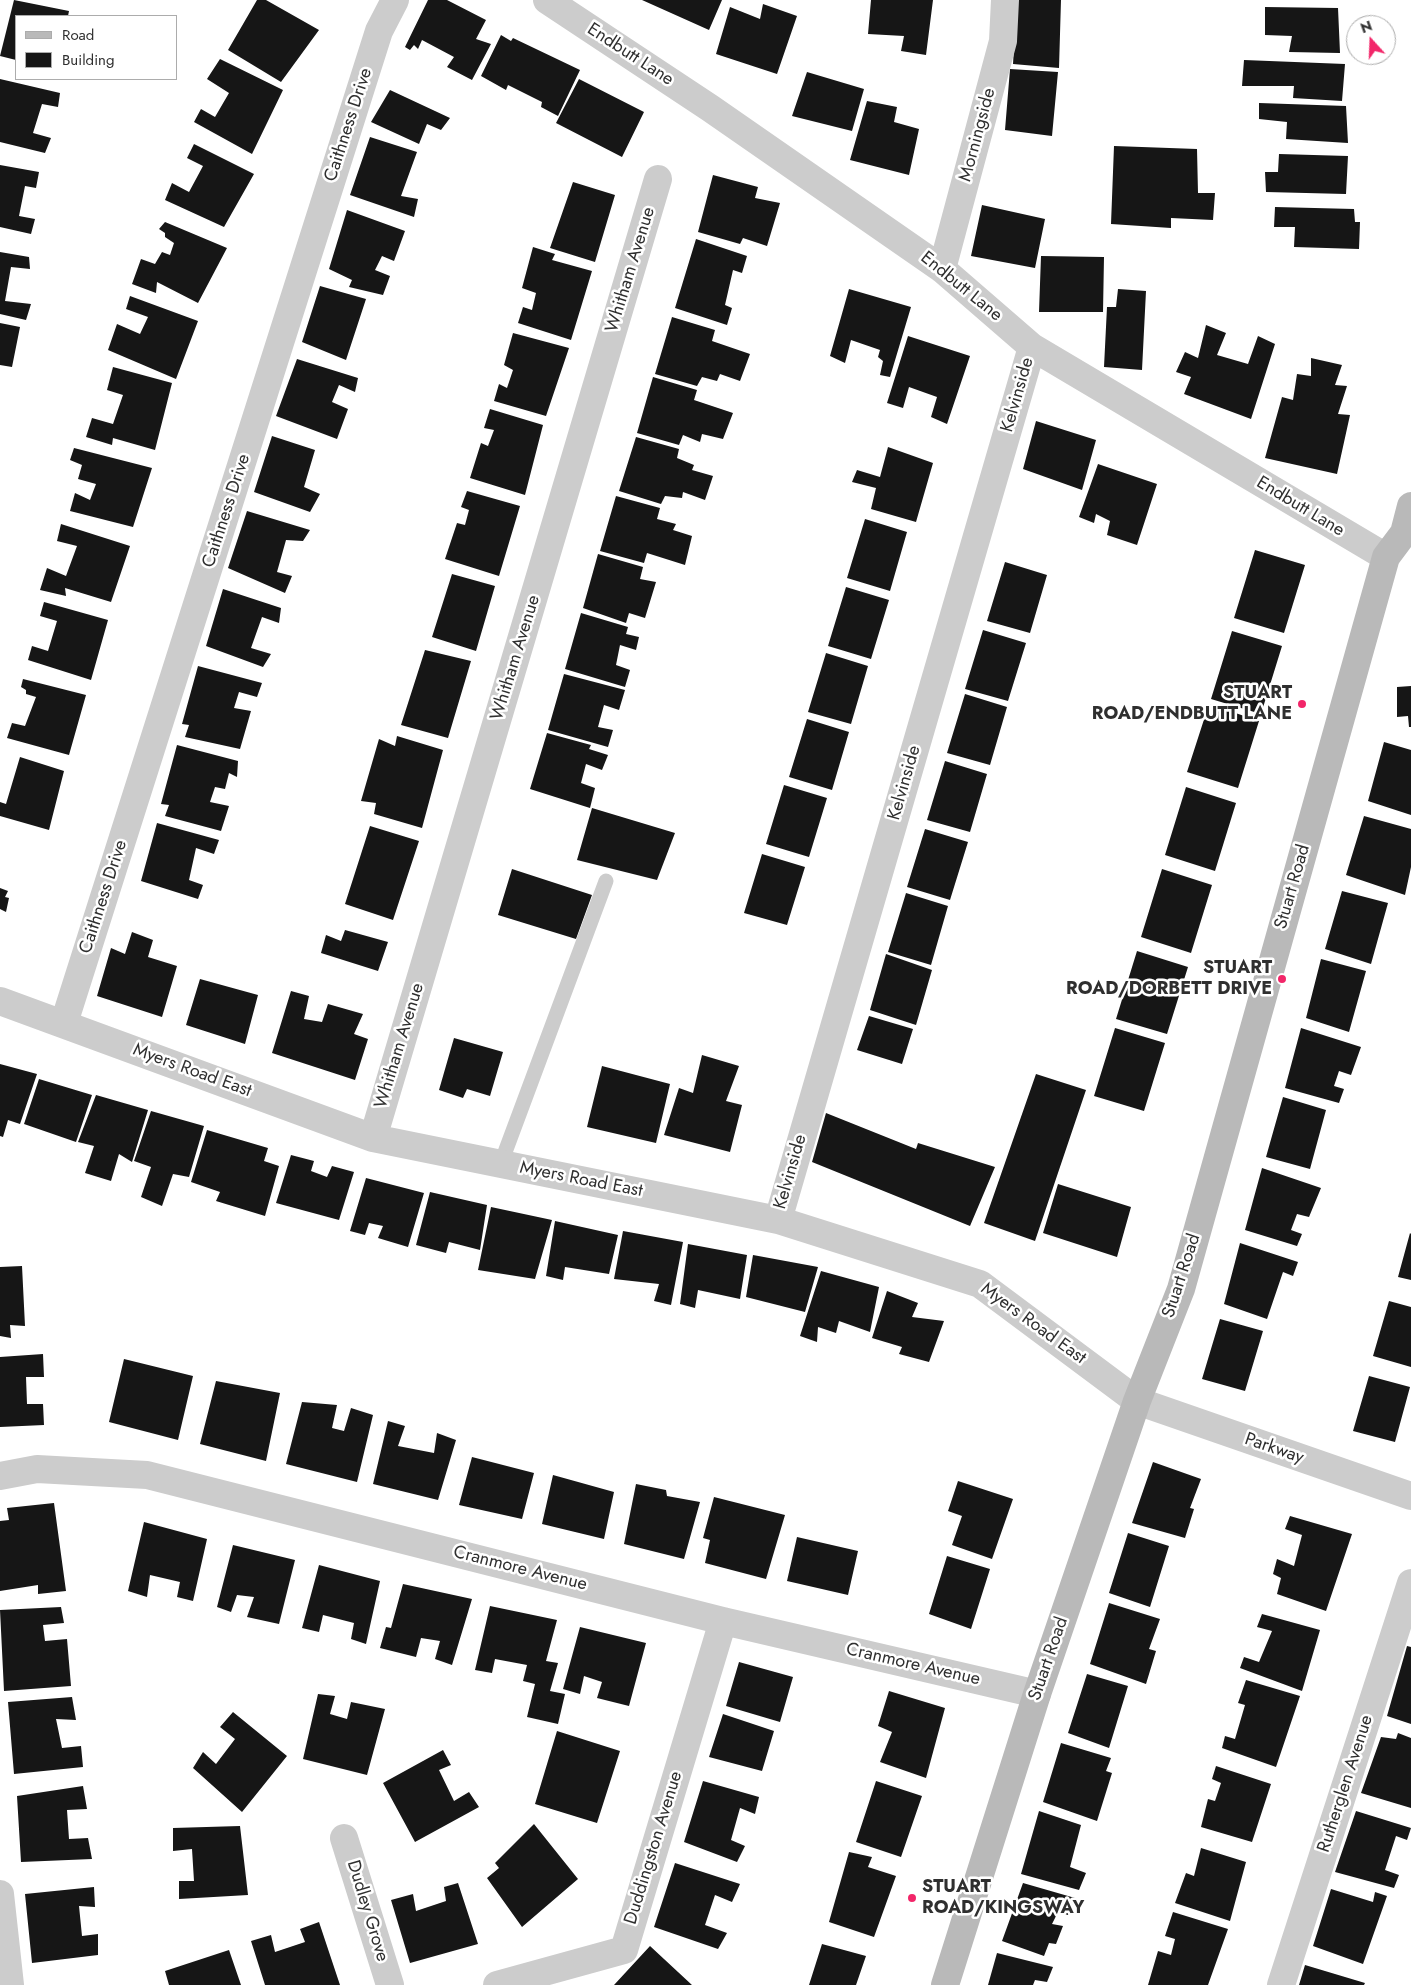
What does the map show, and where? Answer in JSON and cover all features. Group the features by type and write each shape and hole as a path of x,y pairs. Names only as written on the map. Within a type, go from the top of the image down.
{"street":[{"name":"Caithness Drive","path":"64,1023 379,31 395,0"},
{"name":"Endbutt Lane","path":"547,0 710,108 942,269 1032,347 1386,557"},
{"name":"Morningside","path":"942,269 1003,41 1005,0"},
{"name":"Whitham Avenue","path":"373,1138 658,179"},
{"name":"Kelvinside","path":"778,1220 1032,347"},
{"path":"1386,557 1408,534 1411,506"},
{"name":"Stuart Road","path":"945,1985 1037,1694 1137,1401 1181,1288 1386,557"},
{"name":"Myers Road East","path":"0,1001 373,1138 778,1220 980,1284 1137,1401"},
{"name":"Parkway","path":"1137,1401 1411,1496"},
{"name":"Cranmore Avenue","path":"0,1476 37,1469 148,1475 723,1621 1037,1694"},
{"name":"Rutherglen Avenue","path":"1281,1985 1411,1583"},
{"name":"Duddingston Avenue","path":"496,1985 624,1950 723,1621"},
{"name":"Dudley Grove","path":"344,1838 390,1985"},
{"path":"0,1894 10,1985"}],"lane":[{"path":"501,1163 606,881"}],"building":[{"path":"14,0 69,11 68,15 15,15 15,60 0,56"},
{"path":"257,0 266,0 319,30 281,82 228,50"},
{"path":"428,0 447,0 486,20 476,39 491,44 472,80 447,67 454,57 422,40 418,49 414,45 410,50 405,47"},
{"path":"642,0 722,0 709,30"},
{"path":"871,0 933,0 926,55 901,51 904,36 868,34"},
{"path":"1017,0 1061,0 1059,68 1013,64"},
{"path":"763,4 797,16 777,74 716,54 730,7 760,19"},
{"path":"1265,7 1338,8 1340,53 1289,52 1292,36 1265,35"},
{"path":"501,35 511,41 513,38 580,70 558,116 541,107 542,102 508,85 506,90 481,76"},
{"path":"220,59 283,90 252,154 194,122 201,109 215,117 229,93 207,79"},
{"path":"1244,60 1345,64 1342,101 1293,98 1294,86 1242,86"},
{"path":"1010,69 1058,72 1052,136 1005,130"},
{"path":"807,72 864,89 852,131 792,116"},
{"path":"0,79 60,93 58,107 42,104 33,133 51,138 45,153 0,142"},
{"path":"579,79 644,112 622,157 556,123"},
{"path":"390,90 450,118 441,130 427,124 419,144 371,122"},
{"path":"867,101 897,107 894,122 919,129 909,175 850,160"},
{"path":"1259,103 1346,106 1348,143 1286,139 1287,122 1259,119"},
{"path":"370,137 417,152 401,196 418,199 414,217 350,195"},
{"path":"194,144 254,174 224,227 165,200 172,183 189,192 203,166 187,158"},
{"path":"1114,146 1197,149 1198,193 1215,193 1213,220 1171,218 1171,228 1111,224"},
{"path":"1279,154 1348,156 1346,194 1266,192 1265,172 1278,172"},
{"path":"0,165 39,172 36,188 25,186 19,216 35,219 31,234 0,227"},
{"path":"713,175 758,187 755,198 780,203 767,246 743,238 740,244 698,232"},
{"path":"573,182 615,195 595,262 550,248"},
{"path":"982,205 1045,219 1035,268 971,256"},
{"path":"1275,207 1354,209 1355,222 1360,222 1359,249 1294,247 1295,227 1274,227"},
{"path":"347,210 405,231 394,261 382,256 375,270 390,276 383,295 349,287 352,280 329,269"},
{"path":"165,222 227,248 198,303 157,282 156,293 132,284 141,259 155,264 162,252 170,255 174,243 165,237 165,233 159,229"},
{"path":"696,239 747,256 742,273 733,270 725,305 732,308 727,325 675,308"},
{"path":"533,247 555,254 552,260 592,271 571,340 518,323 523,307 532,310 536,293 522,288"},
{"path":"0,252 29,257 30,269 11,267 5,301 31,304 26,320 0,314"},
{"path":"1041,256 1104,257 1103,312 1039,312"},
{"path":"320,286 366,299 346,360 302,342"},
{"path":"849,289 911,307 890,377 880,375 883,361 878,357 880,350 851,340 845,363 830,356"},
{"path":"1118,289 1146,291 1142,370 1104,367 1107,307 1116,307"},
{"path":"130,296 198,321 176,379 108,350 117,324 140,334 148,317 126,309"},
{"path":"672,317 715,330 712,341 750,354 740,381 720,374 717,381 702,377 697,386 655,374"},
{"path":"0,323 20,327 12,367 0,365"},
{"path":"1206,325 1226,333 1217,355 1248,364 1258,336 1275,344 1251,419 1184,394 1191,377 1176,372 1185,352 1198,358"},
{"path":"513,333 569,348 546,416 494,401 499,384 507,388 513,370 504,365"},
{"path":"908,336 970,356 947,424 931,417 937,397 909,387 903,408 887,403"},
{"path":"1311,358 1342,365 1335,385 1347,386 1338,414 1350,415 1337,474 1265,458 1282,397 1293,400 1297,374 1311,376"},
{"path":"297,359 358,378 355,392 339,385 332,402 348,409 337,439 276,416"},
{"path":"113,367 172,383 155,450 113,438 112,445 86,437 92,418 113,424 123,395 107,390"},
{"path":"653,377 697,390 694,400 733,413 723,439 702,434 700,442 683,435 679,445 637,433"},
{"path":"490,409 543,425 525,495 470,478 481,443 488,446 494,430 484,428"},
{"path":"1036,421 1096,440 1082,490 1023,469"},
{"path":"272,436 315,450 304,487 320,494 310,512 254,492"},
{"path":"636,437 679,449 677,458 694,465 692,470 713,476 705,500 683,492 682,498 665,496 661,504 619,491"},
{"path":"888,447 933,463 916,522 871,509 876,488 852,482 857,470 880,477"},
{"path":"74,448 152,468 133,527 70,511 75,493 90,500 96,484 78,479 82,465 70,460"},
{"path":"1098,464 1157,484 1137,545 1107,535 1110,521 1096,514 1094,523 1079,517"},
{"path":"467,491 520,506 499,576 445,559 457,523 465,525 469,510 461,507"},
{"path":"616,496 660,508 657,519 676,524 673,530 692,536 685,565 647,553 644,563 600,551"},
{"path":"247,511 310,530 303,541 286,540 277,572 292,576 285,593 228,568"},
{"path":"865,519 907,532 890,591 847,578"},
{"path":"61,524 130,546 111,602 65,588 66,596 40,590 47,568 66,576 77,546 57,541"},
{"path":"1255,550 1305,565 1284,633 1234,618"},
{"path":"598,554 643,567 640,579 656,582 645,618 629,613 626,623 583,608"},
{"path":"1005,562 1047,575 1030,633 987,621"},
{"path":"452,574 495,586 476,651 432,637"},
{"path":"846,587 889,600 871,659 828,646"},
{"path":"223,589 281,608 279,623 262,617 251,648 271,654 263,667 206,646"},
{"path":"44,602 108,620 91,680 28,660 32,646 48,651 57,621 40,616"},
{"path":"581,613 628,627 626,634 639,637 636,650 620,645 616,665 630,670 625,687 565,669"},
{"path":"983,630 1026,643 1008,701 965,689"},
{"path":"1232,631 1282,646 1261,714 1211,699"},
{"path":"425,650 471,661 448,738 401,725"},
{"path":"826,653 868,666 851,724 808,712"},
{"path":"198,666 262,683 257,697 239,692 234,708 251,711 240,749 185,737 189,725 182,724"},
{"path":"564,674 625,690 619,710 604,705 598,727 613,730 608,747 548,730"},
{"path":"23,679 86,695 69,755 7,738 12,723 25,726 36,697 26,694 26,690 21,687"},
{"path":"1411,686 1411,727 1409,727 1408,716 1397,717 1397,687"},
{"path":"965,694 1007,707 990,765 947,753"},
{"path":"1209,704 1259,721 1238,788 1187,772"},
{"path":"807,719 849,732 832,790 789,777"},
{"path":"547,733 591,745 589,749 608,755 602,770 586,764 581,783 595,788 590,808 530,789"},
{"path":"397,736 443,750 422,828 374,814 376,803 361,801 379,739 395,746"},
{"path":"1384,742 1411,750 1411,815 1368,801"},
{"path":"177,745 238,761 237,777 229,773 225,789 215,787 210,802 229,806 221,831 165,816 169,805 161,804"},
{"path":"20,757 64,771 49,830 0,816 0,802 6,804"},
{"path":"945,761 987,774 970,832 927,820"},
{"path":"784,785 827,798 809,857 766,844"},
{"path":"1186,787 1236,803 1215,871 1165,855"},
{"path":"592,808 675,833 657,880 577,860"},
{"path":"1364,816 1411,829 1411,867 1405,895 1346,875"},
{"path":"157,823 219,840 214,854 196,848 189,880 203,885 198,899 141,881"},
{"path":"370,826 419,841 393,920 345,904"},
{"path":"925,829 968,842 950,900 907,887"},
{"path":"762,854 805,867 787,925 744,913"},
{"path":"512,869 592,895 576,939 498,915"},
{"path":"1162,869 1212,885 1191,953 1141,937"},
{"path":"0,888 8,891 5,897 9,898 6,912 0,909"},
{"path":"1342,891 1388,903 1371,964 1325,949"},
{"path":"906,893 948,906 931,965 888,952"},
{"path":"345,930 388,942 378,971 321,953 326,935 341,941"},
{"path":"132,932 153,940 148,957 177,966 162,1017 97,996 111,948 125,954"},
{"path":"1137,951 1188,967 1167,1034 1116,1019"},
{"path":"886,954 932,970 916,1025 870,1010"},
{"path":"1321,959 1366,971 1349,1032 1306,1018"},
{"path":"200,979 258,995 245,1044 186,1025"},
{"path":"291,991 309,996 304,1019 322,1022 328,1004 363,1014 354,1034 368,1039 355,1080 272,1053"},
{"path":"869,1016 913,1029 902,1064 857,1050"},
{"path":"1115,1028 1165,1043 1144,1111 1094,1096"},
{"path":"1301,1028 1361,1047 1351,1075 1339,1071 1334,1086 1344,1089 1339,1103 1285,1088"},
{"path":"454,1038 503,1052 490,1096 467,1089 463,1098 439,1090"},
{"path":"702,1055 739,1066 726,1101 742,1105 730,1152 664,1135 679,1088 693,1093"},
{"path":"0,1064 37,1074 20,1124 8,1120 3,1137 0,1136"},
{"path":"602,1066 670,1084 656,1143 587,1127"},
{"path":"1036,1074 1086,1090 1035,1241 984,1223"},
{"path":"39,1079 92,1095 76,1142 24,1124"},
{"path":"96,1095 148,1110 132,1162 119,1154 111,1181 85,1173 94,1146 78,1142"},
{"path":"1283,1097 1326,1110 1310,1169 1266,1157"},
{"path":"151,1111 204,1126 189,1177 173,1174 162,1206 141,1197 151,1167 134,1161"},
{"path":"826,1113 916,1149 918,1143 995,1167 970,1226 812,1162"},
{"path":"207,1130 268,1148 264,1161 279,1166 265,1216 216,1201 220,1192 191,1182"},
{"path":"291,1155 314,1161 311,1171 327,1177 332,1166 354,1172 339,1220 276,1203"},
{"path":"1262,1168 1321,1188 1309,1217 1297,1214 1291,1230 1302,1234 1297,1246 1245,1230"},
{"path":"366,1178 424,1193 408,1247 378,1238 383,1226 369,1223 365,1235 350,1231"},
{"path":"1058,1184 1131,1207 1117,1257 1043,1233"},
{"path":"430,1192 487,1205 480,1250 449,1242 446,1253 416,1245"},
{"path":"491,1207 552,1220 535,1279 478,1270"},
{"path":"555,1221 618,1235 609,1274 565,1267 563,1280 546,1276"},
{"path":"623,1231 683,1242 671,1305 654,1301 659,1284 614,1279"},
{"path":"1411,1234 1411,1280 1398,1277"},
{"path":"1240,1243 1298,1262 1293,1276 1283,1272 1267,1319 1224,1304"},
{"path":"688,1244 747,1255 740,1299 698,1290 695,1308 680,1304"},
{"path":"753,1255 818,1267 805,1312 746,1297"},
{"path":"22,1266 25,1326 10,1325 11,1338 0,1336 0,1267"},
{"path":"821,1271 879,1287 870,1332 839,1321 836,1333 818,1327 817,1342 800,1336"},
{"path":"887,1291 918,1303 912,1317 944,1321 929,1362 899,1354 902,1347 872,1338"},
{"path":"1389,1301 1411,1307 1411,1367 1373,1356"},
{"path":"1220,1319 1263,1331 1245,1391 1202,1379"},
{"path":"43,1354 44,1377 26,1377 27,1404 43,1404 44,1425 0,1427 0,1357"},
{"path":"124,1359 193,1376 178,1440 109,1422"},
{"path":"1369,1376 1410,1387 1395,1442 1353,1431"},
{"path":"216,1381 280,1393 266,1461 200,1444"},
{"path":"302,1402 337,1405 332,1428 344,1431 351,1408 373,1415 357,1482 286,1464"},
{"path":"388,1421 405,1426 398,1446 434,1453 437,1433 456,1440 438,1500 373,1484"},
{"path":"472,1457 534,1473 522,1519 459,1505"},
{"path":"1153,1462 1201,1479 1190,1508 1194,1509 1185,1538 1132,1523"},
{"path":"553,1475 614,1492 604,1539 542,1524"},
{"path":"958,1481 1013,1499 992,1559 952,1545 962,1516 948,1511"},
{"path":"636,1484 666,1490 667,1496 700,1502 684,1559 624,1544"},
{"path":"714,1497 785,1515 766,1579 705,1563 710,1540 703,1538"},
{"path":"54,1503 66,1591 38,1594 38,1585 0,1591 0,1521 9,1520 7,1508"},
{"path":"1290,1516 1352,1534 1326,1611 1277,1594 1281,1578 1273,1574 1277,1559 1294,1566 1302,1535 1285,1529"},
{"path":"144,1522 207,1539 193,1601 177,1597 180,1582 150,1575 147,1597 128,1591"},
{"path":"1128,1533 1169,1546 1150,1607 1109,1593"},
{"path":"797,1537 858,1551 848,1595 787,1581"},
{"path":"233,1545 295,1560 279,1624 247,1617 254,1597 237,1595 231,1612 217,1607"},
{"path":"947,1556 990,1569 971,1629 929,1614"},
{"path":"319,1565 380,1581 366,1644 351,1639 354,1623 323,1615 319,1632 302,1628"},
{"path":"403,1584 472,1599 452,1665 435,1659 440,1641 421,1638 416,1657 380,1648 386,1627 391,1628"},
{"path":"1109,1603 1160,1619 1149,1649 1156,1651 1146,1684 1090,1664"},
{"path":"490,1606 557,1620 546,1661 558,1663 550,1691 565,1694 558,1724 527,1717 535,1684 523,1681 527,1665 495,1659 492,1673 475,1670"},
{"path":"61,1607 64,1623 43,1625 45,1641 67,1639 71,1686 4,1691 0,1610"},
{"path":"1262,1614 1320,1630 1302,1691 1240,1668 1244,1657 1259,1662 1272,1631 1257,1627"},
{"path":"580,1627 646,1643 629,1706 597,1698 602,1682 584,1676 580,1694 563,1689"},
{"path":"1407,1646 1411,1647 1411,1724 1387,1716"},
{"path":"739,1662 793,1677 780,1722 726,1706"},
{"path":"1087,1674 1128,1686 1109,1748 1068,1733"},
{"path":"1246,1680 1300,1696 1276,1767 1222,1748 1225,1736 1235,1739 1245,1705 1238,1703"},
{"path":"889,1691 945,1708 926,1778 880,1762 892,1732 878,1726"},
{"path":"318,1694 335,1696 330,1714 347,1719 351,1702 385,1709 367,1775 303,1759"},
{"path":"72,1697 76,1720 56,1719 62,1748 81,1746 83,1767 14,1774 8,1702"},
{"path":"233,1712 287,1756 242,1812 193,1768 203,1752 216,1764 235,1739 220,1727"},
{"path":"723,1714 774,1731 762,1771 709,1757"},
{"path":"557,1731 620,1751 597,1823 535,1804"},
{"path":"1398,1733 1411,1738 1411,1808 1361,1793 1381,1737 1396,1739"},
{"path":"1061,1743 1111,1758 1106,1771 1112,1773 1097,1821 1043,1802"},
{"path":"443,1750 451,1765 439,1770 454,1801 469,1792 479,1807 415,1842 383,1783"},
{"path":"1216,1766 1271,1784 1252,1842 1201,1827 1208,1799 1215,1801 1221,1783 1212,1779"},
{"path":"703,1781 759,1797 755,1814 740,1808 731,1840 745,1846 737,1862 684,1842"},
{"path":"876,1781 922,1796 901,1857 856,1842"},
{"path":"83,1786 87,1809 67,1810 69,1839 88,1838 92,1859 21,1862 17,1796"},
{"path":"1039,1811 1081,1825 1070,1867 1086,1873 1079,1890 1021,1874"},
{"path":"1356,1811 1411,1828 1407,1840 1396,1836 1385,1870 1399,1875 1394,1888 1335,1872"},
{"path":"534,1824 578,1879 522,1927 487,1878 499,1868 495,1863"},
{"path":"240,1826 248,1895 179,1899 179,1881 194,1881 192,1849 173,1851 173,1828"},
{"path":"1201,1848 1246,1862 1230,1921 1175,1903 1186,1873 1194,1876"},
{"path":"849,1852 872,1857 868,1867 896,1876 874,1937 829,1922"},
{"path":"675,1863 740,1884 732,1902 715,1895 705,1925 727,1933 718,1949 654,1927"},
{"path":"458,1883 478,1944 410,1963 391,1900 413,1894 416,1911 446,1901 444,1887"},
{"path":"1023,1883 1075,1898 1068,1915 1058,1912 1052,1924 1063,1926 1056,1944 1049,1943 1044,1956 1002,1941"},
{"path":"94,1887 95,1907 79,1906 82,1936 98,1934 98,1955 32,1963 25,1894"},
{"path":"1331,1889 1373,1902 1375,1892 1387,1896 1363,1964 1313,1946"},
{"path":"1173,1912 1228,1929 1208,1985 1148,1985 1158,1951 1171,1955 1175,1939 1165,1936"},
{"path":"319,1922 340,1985 265,1985 251,1941 271,1935 275,1952 305,1942 300,1929"},
{"path":"822,1944 866,1956 856,1985 809,1985"},
{"path":"650,1946 692,1985 614,1985"},
{"path":"229,1950 241,1985 169,1985 165,1971"},
{"path":"997,1953 1053,1967 1047,1982 1035,1980 1033,1985 988,1985"},
{"path":"1305,1965 1365,1983 1364,1985 1299,1985"}],"place":[{"name":"STUART ROAD/ENDBUTT LANE","path":"1302,704"},
{"name":"STUART ROAD/DORBETT DRIVE","path":"1282,979"},
{"name":"STUART ROAD/KINGSWAY","path":"912,1898"}]}
